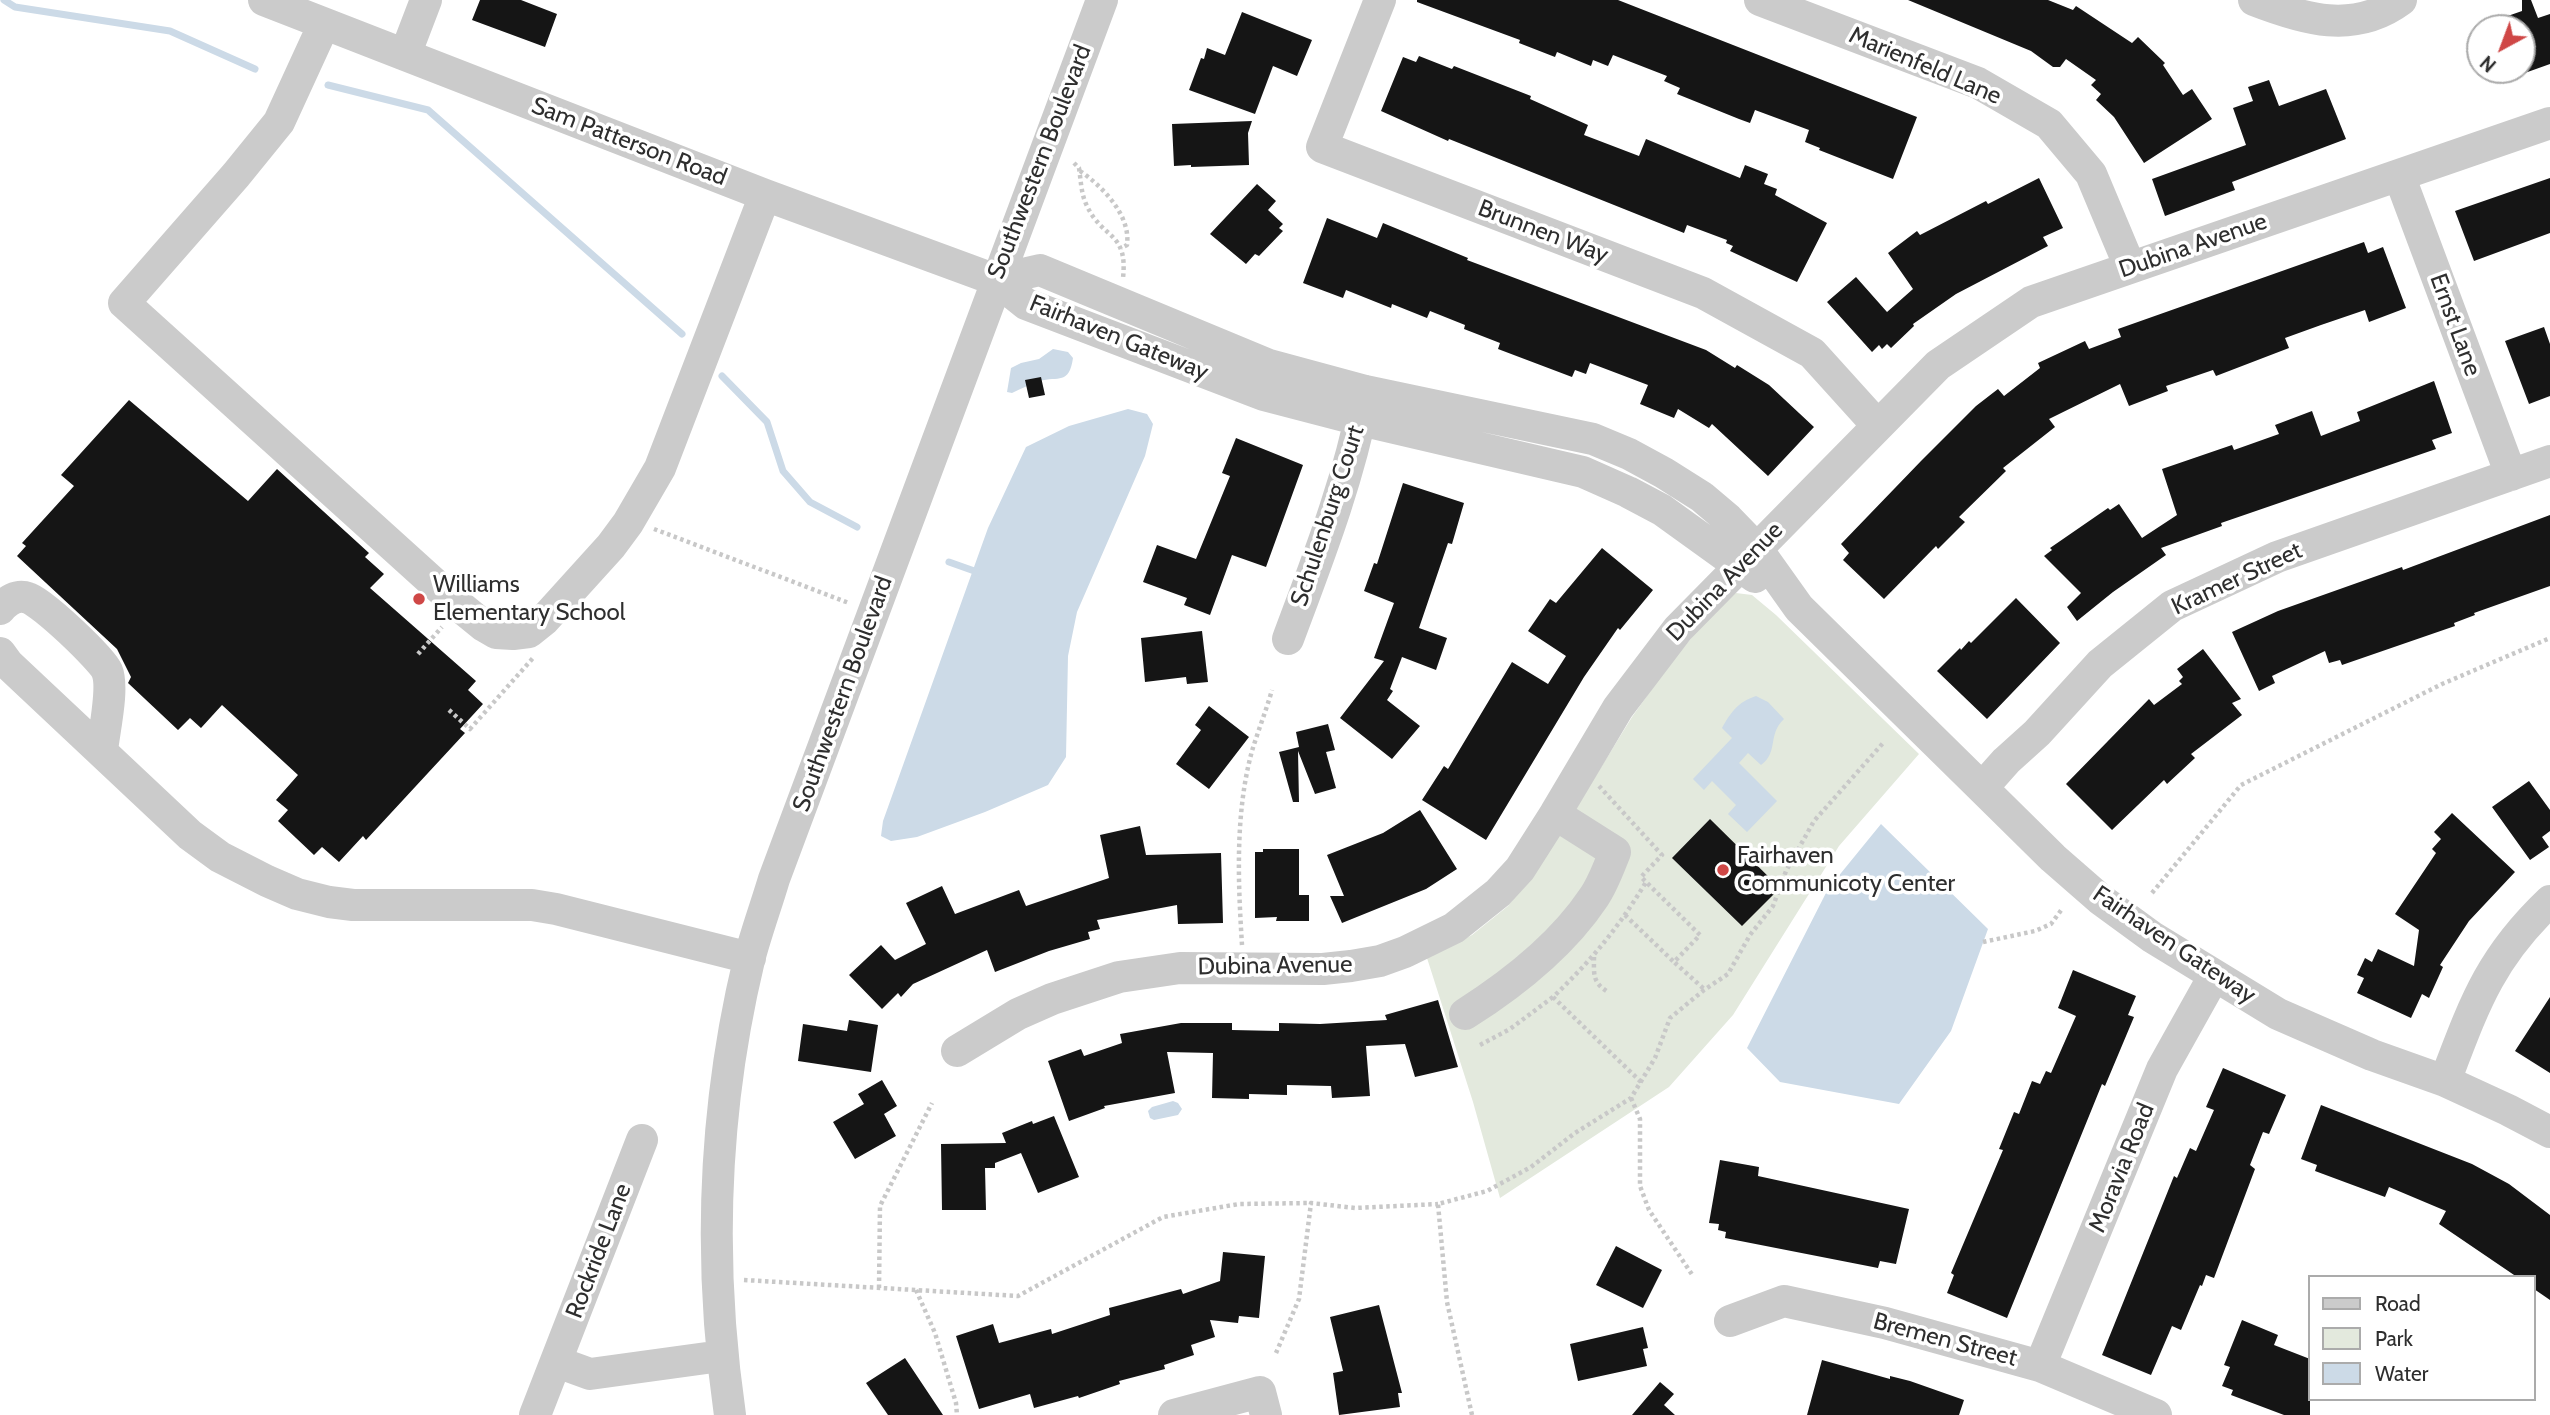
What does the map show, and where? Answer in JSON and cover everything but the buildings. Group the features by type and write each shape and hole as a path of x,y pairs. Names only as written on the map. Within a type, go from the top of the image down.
{"street":[{"name":"Sam Patterson Road","path":"264,0 765,195 996,279"},
{"path":"405,55 426,0"},
{"name":"Southwestern Boulevard","path":"730,1415 721,1356 716,1214 719,1144 727,1074 750,958 774,879 1102,0"},
{"name":"Brunnen Way","path":"1380,0 1322,147 1703,293 1812,353 1878,426"},
{"name":"Marienfeld Lane","path":"1760,0 1978,83 2049,124 2091,174 2130,267"},
{"path":"2254,0 2293,15 2333,22 2372,15 2401,0"},
{"path":"324,24 279,122 124,303 457,604 496,633 528,632 544,620 611,546 628,523 660,468 765,195"},
{"name":"Dubina Avenue","path":"957,1051 1018,1014 1052,999 1119,977 1180,968 1323,969 1380,961 1454,928 1498,892 1520,869 1618,708 1678,629 1938,365 2031,302 2550,123"},
{"name":"Ernst Lane","path":"2399,174 2511,475"},
{"name":"Fairhaven Gateway","path":"996,279 1026,303 1264,395 1363,406 1583,472 1628,492 1748,557 2053,858 2100,899 2152,937 2278,1014 2321,1034 2445,1081 2550,1132"},
{"name":"Schulenburg Court","path":"1288,639 1336,509 1363,406"},
{"name":"Kramer Street","path":"1982,788 2006,761 2037,733 2100,663 2172,606 2277,557 2550,461"},
{"path":"0,609 6,602 17,597 28,597 42,606 100,659 108,672 110,685 102,751"},
{"path":"0,653 8,664 204,846 238,867 298,894 353,905 533,905 750,958"},
{"path":"1465,1014 1507,986 1553,946 1595,895 1615,852 1555,814"},
{"path":"2445,1081 2474,1004 2487,978 2507,946 2550,901"},
{"name":"Moravia Road","path":"2040,1366 2162,1069 2214,976"},
{"name":"Rockride Lane","path":"535,1415 642,1140"},
{"name":"Bremen Street","path":"1730,1321 1784,1301 1885,1323 2040,1366 2156,1415"},
{"path":"557,1362 590,1374 721,1356"},
{"path":"1174,1415 1260,1392 1266,1415"}],"path":[{"path":"1074,163 1102,188 1116,208 1128,239 1121,248"},
{"path":"1079,170 1087,208 1121,248 1125,264 1122,282"},
{"path":"650,527 850,603"},
{"path":"418,654 442,627"},
{"path":"2152,892 2241,785 2442,684 2550,638"},
{"path":"449,710 470,729 534,658"},
{"path":"1242,950 1239,908 1242,812 1251,753 1272,690"},
{"path":"744,1280 1018,1296 1163,1217 1239,1204 1311,1203 1355,1208 1438,1204 1487,1191 1520,1173 1575,1133 1631,1098 1656,1058 1670,1018 1728,974 1750,935 1773,906 1786,871 1814,821 1884,742"},
{"path":"1599,785 1662,855 1641,877 1700,935 1674,962"},
{"path":"1480,1045 1510,1029 1553,997 1594,956 1646,882"},
{"path":"1983,942 2035,932 2051,924 2062,909"},
{"path":"1625,915 1704,990"},
{"path":"1594,956 1598,985 1608,992"},
{"path":"1553,997 1641,1082"},
{"path":"1631,1098 1640,1119 1640,1186 1649,1210 1693,1276"},
{"path":"879,1288 880,1206 932,1103"},
{"path":"1276,1353 1299,1298 1311,1203"},
{"path":"1438,1204 1447,1303 1472,1415"},
{"path":"915,1290 935,1333 956,1403 957,1415"}],"green space":[{"path":"1736,593 1752,595 1776,615 1919,754 1839,846 1733,1015 1669,1087 1500,1198 1473,1102 1427,958 1472,935 1508,906 1545,858 1632,717 1671,662 1725,598"}],"water":[{"path":"1053,349 1068,352 1073,358 1066,376 1039,381 1012,393 1007,392 1011,368 1039,359"},
{"path":"1128,409 1147,414 1153,424 1145,456 1077,612 1068,656 1066,757 1048,785 985,812 917,837 891,841 881,836 883,821 988,528 1026,447 1069,426"},
{"path":"1756,696 1768,702 1784,719 1776,731 1770,755 1761,765 1748,753 1739,763 1777,801 1747,832 1728,814 1736,805 1712,781 1704,790 1693,779 1732,738 1722,728 1732,712 1744,701"},
{"path":"1881,824 1988,929 1951,1031 1899,1104 1780,1082 1747,1048 1828,889"},
{"path":"1173,1101 1182,1109 1178,1115 1154,1120 1150,1118 1148,1111 1152,1107"}],"waterway":[{"path":"4,0 15,7 170,31 255,69"},
{"path":"328,85 428,110 682,334"},
{"path":"722,376 767,422 783,471 810,502 857,527"},
{"path":"949,562 980,573"}],"place":[{"name":"Williams Elementary School","path":"419,599"},
{"name":"Fairhaven Communicoty Center","path":"1723,870"}]}
